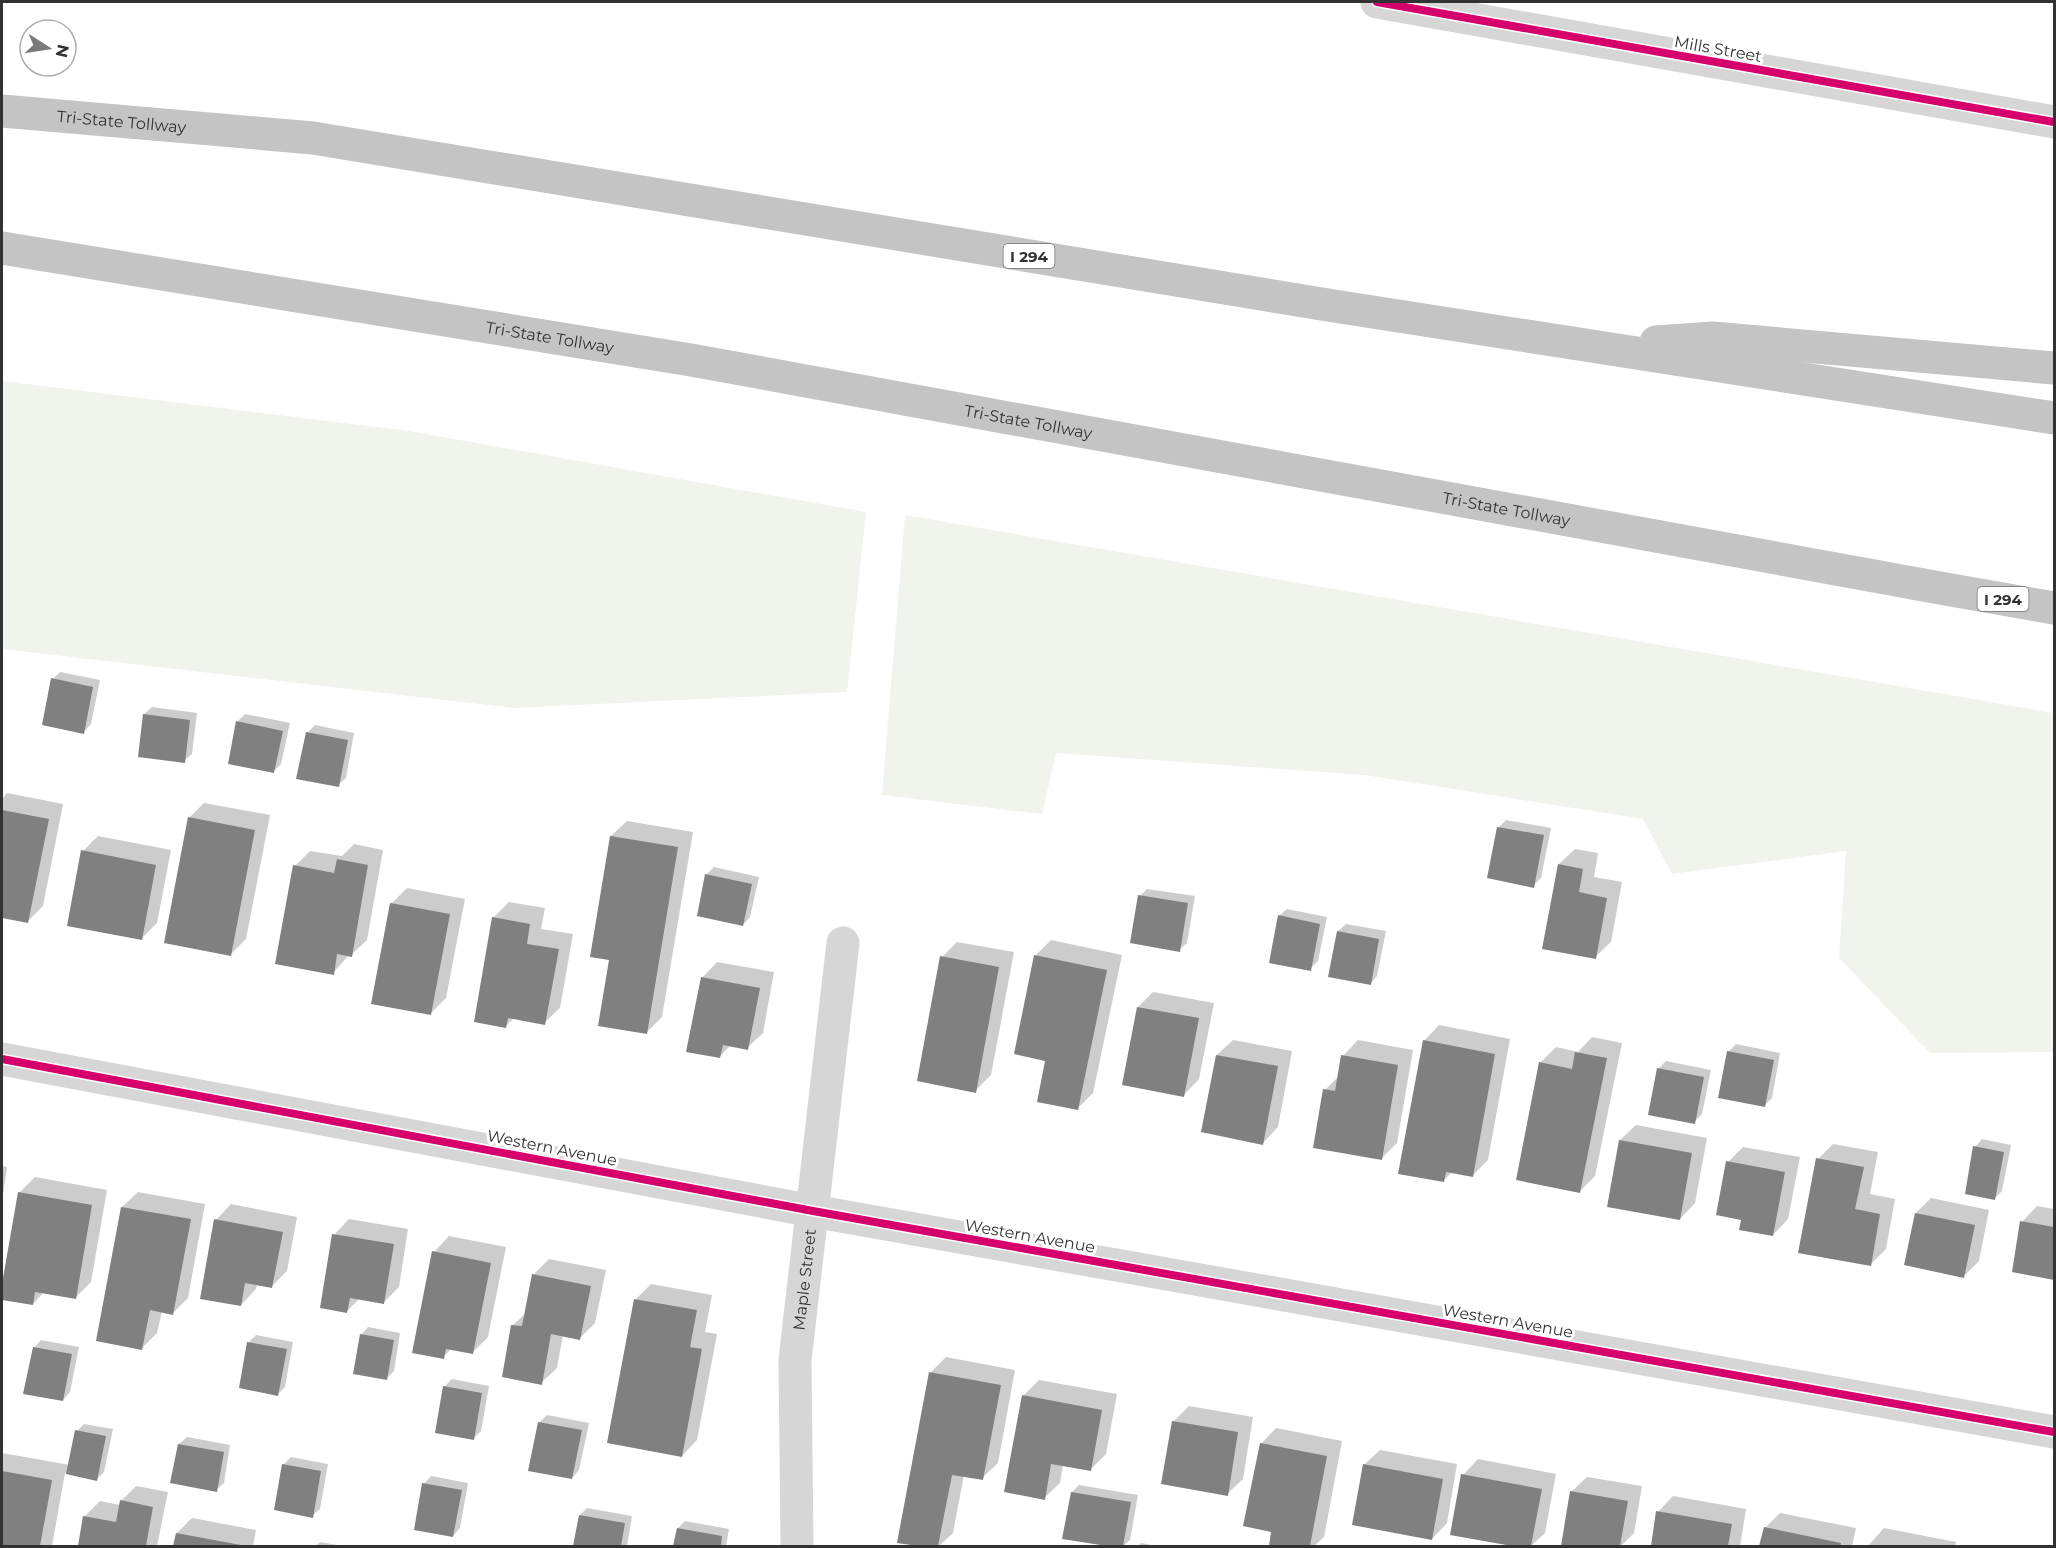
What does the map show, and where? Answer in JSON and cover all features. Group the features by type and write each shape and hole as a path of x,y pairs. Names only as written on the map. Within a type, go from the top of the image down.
{"highway":[{"name":"Tri-State Tollway","path":"2,111 313,138 1322,304 2055,418"},
{"name":"Tri-State Tollway","path":"2,248 691,360 2055,608"},
{"path":"1599,346 1713,338 2055,368"},
{"path":"1951,590 2055,622"}],"street":[{"name":"Mills Street","path":"1377,2 2055,122"},
{"name":"Maple Street","path":"797,1546 795,1360 843,943"},
{"name":"Western Avenue","path":"2,1059 813,1211 2055,1432"}],"shaded area":[{"path":"2,381 409,431 866,512 847,692 514,708 2,649"},
{"path":"905,515 2054,713 2054,1052 1930,1053 1839,958 1846,851 1672,874 1643,819 1365,775 1056,753 1042,814 882,795"}],"building":[{"path":"51,678 93,687 84,734 42,725"},
{"path":"143,714 190,720 185,763 138,757"},
{"path":"236,721 283,731 274,773 228,764"},
{"path":"306,732 348,740 339,787 296,779"},
{"path":"2,810 49,819 28,923 2,918"},
{"path":"188,817 255,830 231,956 164,943"},
{"path":"1497,827 1544,835 1534,888 1487,878"},
{"path":"610,836 678,847 647,1034 598,1026 609,960 590,957"},
{"path":"81,850 156,865 142,940 67,926"},
{"path":"337,859 368,865 352,957 337,954 334,975 275,964 293,865 334,873"},
{"path":"1558,864 1583,869 1579,892 1607,898 1596,959 1542,949"},
{"path":"705,874 752,884 743,926 697,916"},
{"path":"1138,895 1188,903 1180,952 1130,943"},
{"path":"390,903 450,914 431,1015 371,1004"},
{"path":"1278,915 1320,924 1311,971 1269,963"},
{"path":"492,917 530,924 527,944 559,949 545,1025 508,1018 506,1028 474,1022"},
{"path":"1337,931 1379,939 1371,985 1328,977"},
{"path":"1034,955 1107,970 1078,1110 1037,1102 1045,1061 1014,1054"},
{"path":"940,956 999,967 976,1093 917,1081"},
{"path":"701,977 760,988 748,1050 723,1045 720,1058 686,1052"},
{"path":"1137,1007 1199,1018 1184,1097 1122,1085"},
{"path":"1423,1040 1495,1054 1473,1177 1446,1172 1444,1182 1398,1174"},
{"path":"1727,1051 1774,1060 1765,1107 1718,1098"},
{"path":"1575,1052 1607,1058 1580,1193 1516,1180 1539,1062 1572,1069"},
{"path":"1216,1055 1278,1066 1263,1145 1201,1132"},
{"path":"1341,1055 1398,1065 1382,1160 1313,1148 1323,1089 1335,1091"},
{"path":"1657,1068 1704,1077 1695,1124 1648,1115"},
{"path":"1619,1140 1692,1153 1680,1220 1607,1207"},
{"path":"1973,1146 2004,1152 1995,1200 1965,1194"},
{"path":"1816,1158 1864,1167 1855,1209 1880,1214 1871,1266 1798,1253"},
{"path":"1726,1161 1785,1172 1773,1236 1739,1230 1741,1220 1716,1215"},
{"path":"18,1192 92,1205 76,1299 35,1292 33,1305 2,1300 2,1284"},
{"path":"121,1207 191,1219 173,1315 150,1310 142,1350 96,1341"},
{"path":"1915,1213 1975,1225 1964,1278 1904,1265"},
{"path":"214,1219 283,1232 272,1288 245,1283 241,1306 200,1299"},
{"path":"2020,1221 2054,1227 2054,1280 2012,1272"},
{"path":"332,1234 394,1244 384,1304 350,1298 347,1313 320,1308"},
{"path":"432,1251 491,1263 473,1354 446,1349 444,1359 412,1353"},
{"path":"532,1274 591,1286 580,1340 551,1334 542,1385 502,1377 511,1325 522,1326"},
{"path":"634,1299 697,1310 690,1347 702,1349 682,1457 607,1443"},
{"path":"360,1334 394,1340 387,1380 353,1374"},
{"path":"247,1342 287,1349 278,1396 239,1388"},
{"path":"33,1347 72,1354 63,1401 23,1394"},
{"path":"929,1372 1001,1385 983,1480 952,1475 938,1546 918,1546 897,1543"},
{"path":"443,1386 482,1393 474,1440 435,1433"},
{"path":"1022,1395 1102,1410 1091,1471 1051,1464 1045,1500 1004,1492"},
{"path":"1172,1421 1238,1432 1228,1496 1161,1484"},
{"path":"538,1422 582,1430 572,1479 528,1471"},
{"path":"75,1430 106,1436 97,1481 66,1474"},
{"path":"1260,1443 1327,1456 1310,1546 1269,1546 1271,1532 1243,1526"},
{"path":"178,1444 224,1452 217,1492 170,1483"},
{"path":"282,1464 321,1471 313,1518 274,1510"},
{"path":"1363,1464 1443,1479 1432,1540 1352,1525"},
{"path":"2,1471 52,1480 40,1546 2,1546"},
{"path":"1461,1474 1542,1489 1531,1546 1512,1546 1450,1535"},
{"path":"422,1483 462,1490 453,1537 414,1530"},
{"path":"1570,1491 1628,1501 1620,1546 1561,1546"},
{"path":"1071,1492 1131,1502 1123,1546 1107,1546 1062,1539"},
{"path":"120,1500 153,1507 146,1546 78,1546 83,1516 116,1522"},
{"path":"1656,1511 1732,1524 1728,1546 1651,1546"},
{"path":"579,1515 625,1523 621,1546 573,1546"},
{"path":"1764,1527 1841,1543 1841,1546 1759,1546"},
{"path":"677,1528 722,1536 721,1546 673,1546"},
{"path":"176,1533 241,1545 241,1546 173,1546"}],"cycle path":[{"path":"1377,2 2054,122"},
{"path":"2,1059 813,1211 2054,1432"}]}
